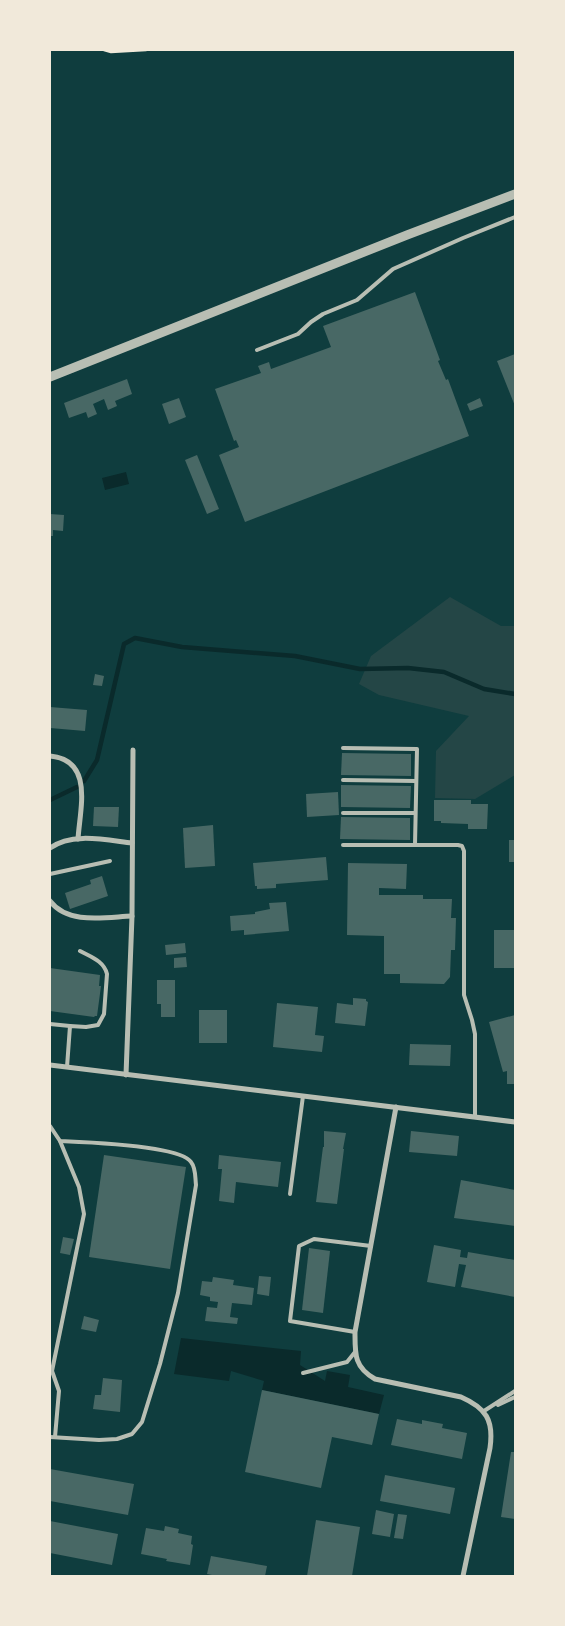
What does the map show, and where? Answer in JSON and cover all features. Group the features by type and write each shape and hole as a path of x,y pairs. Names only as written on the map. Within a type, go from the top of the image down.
{"street":[{"path":"50,377 515,194"},
{"path":"126,1075 132,916 133,750"},
{"path":"50,756 60,757 67,761 74,767 81,780 78,839"},
{"path":"50,848 63,841 78,839 103,839 132,843"},
{"path":"50,901 60,911 76,916 132,916"},
{"path":"50,1065 515,1122"},
{"path":"396,1107 355,1332 355,1352 358,1363 365,1373 375,1379 461,1397 474,1402 484,1411 489,1419 490,1444 463,1576"}],"lane":[{"path":"257,350 298,334 323,314 357,300 393,269 515,217"},
{"path":"344,748 417,749 415,845"},
{"path":"343,780 416,781"},
{"path":"343,813 415,813"},
{"path":"343,845 458,845 462,846 464,850 464,995 475,1034 475,1116"},
{"path":"50,874 110,861"},
{"path":"50,1024 86,1027 98,1025 104,1014 106,969 97,960 80,951"},
{"path":"67,1067 70,1026"},
{"path":"290,1194 303,1096"},
{"path":"50,1126 60,1141 79,1187 84,1214 51,1372 59,1391 56,1437"},
{"path":"50,1437 99,1440 117,1439 132,1434 142,1422 160,1364 178,1293 196,1185 195,1173 191,1162 184,1156 172,1152 104,1142 60,1141"},
{"path":"355,1332 290,1321 299,1246 314,1239 371,1246"},
{"path":"303,1372 347,1362 355,1352"},
{"path":"484,1411 515,1391"},
{"path":"484,1411 515,1397"}],"path":[{"path":"104,50 110,52 146,50"}],"shaded area":[{"path":"126,472 129,484 105,490 102,478"},
{"path":"450,597 501,626 515,626 515,775 475,799 435,798 436,751 469,716 379,695 359,684 371,656"},
{"path":"181,1338 301,1351 300,1365 325,1381 327,1371 350,1375 348,1387 384,1395 379,1414 262,1390 264,1381 231,1371 229,1381 174,1374"}],"building":[{"path":"415,292 440,360 438,361 446,380 448,379 469,436 245,522 219,455 239,447 236,440 234,441 215,389 261,373 258,366 269,362 271,369 331,347 323,326"},
{"path":"515,354 515,406 497,361"},
{"path":"127,379 132,394 115,401 117,406 108,410 104,399 93,404 97,414 88,418 86,412 69,418 64,403"},
{"path":"179,398 186,417 169,424 162,404"},
{"path":"480,398 483,406 470,411 467,404"},
{"path":"197,455 219,509 207,514 185,460"},
{"path":"50,514 64,515 63,531 53,530 53,536 50,536"},
{"path":"95,674 104,676 102,686 93,685"},
{"path":"50,707 87,710 85,731 50,728"},
{"path":"342,753 411,754 411,776 341,775"},
{"path":"341,785 411,786 410,808 341,807"},
{"path":"338,792 339,815 307,817 306,794"},
{"path":"434,800 471,800 471,804 488,804 487,829 468,829 468,824 434,821"},
{"path":"94,807 119,807 118,827 93,826"},
{"path":"341,817 410,818 410,840 340,839"},
{"path":"213,825 215,866 185,868 183,828"},
{"path":"509,840 515,840 515,862 509,862"},
{"path":"326,857 328,880 276,884 276,888 257,889 257,886 255,886 253,863"},
{"path":"348,863 407,864 406,889 379,888 379,895 423,895 423,899 452,899 451,918 456,918 455,950 451,950 450,977 444,984 400,983 400,974 384,974 384,936 347,935"},
{"path":"102,876 108,896 70,909 65,893 91,884 90,880"},
{"path":"286,902 289,931 244,935 244,930 231,931 230,916 255,914 255,912 270,909 269,903"},
{"path":"494,930 515,930 515,968 494,968"},
{"path":"185,943 186,953 166,955 165,945"},
{"path":"186,957 187,967 174,968 174,958"},
{"path":"50,968 100,975 99,986 101,986 97,1016 50,1011"},
{"path":"157,980 175,980 175,1017 161,1017 161,1004 157,1004"},
{"path":"353,998 366,999 368,1002 365,1026 335,1023 337,1003 353,1005"},
{"path":"277,1003 318,1007 315,1035 324,1036 322,1052 273,1047"},
{"path":"199,1010 227,1010 227,1043 199,1043"},
{"path":"515,1015 515,1084 507,1084 507,1071 503,1072 489,1022"},
{"path":"410,1044 451,1045 450,1066 409,1065"},
{"path":"324,1131 346,1133 337,1204 316,1202 324,1147"},
{"path":"411,1131 459,1136 457,1156 409,1152"},
{"path":"104,1155 186,1167 170,1269 89,1257"},
{"path":"219,1155 281,1162 278,1187 236,1182 234,1203 219,1201 222,1169 218,1169"},
{"path":"461,1180 515,1190 515,1226 454,1218"},
{"path":"63,1237 74,1239 70,1255 60,1253"},
{"path":"434,1245 461,1250 460,1257 467,1258 468,1252 515,1260 515,1297 461,1287 466,1265 459,1264 455,1287 427,1282"},
{"path":"309,1248 330,1251 323,1313 302,1310"},
{"path":"259,1276 271,1277 269,1296 257,1294"},
{"path":"213,1277 234,1280 233,1285 254,1288 252,1305 232,1303 230,1317 238,1318 237,1324 205,1321 207,1307 217,1308 218,1302 210,1301 210,1297 200,1295 202,1281 212,1282"},
{"path":"84,1316 99,1320 96,1332 81,1329"},
{"path":"103,1378 122,1380 120,1412 93,1409 95,1395 101,1395"},
{"path":"262,1390 379,1414 372,1445 332,1437 321,1488 245,1472"},
{"path":"397,1419 422,1424 422,1420 443,1424 442,1428 467,1433 462,1459 391,1445"},
{"path":"511,1452 515,1452 515,1519 501,1517"},
{"path":"50,1469 134,1484 128,1515 50,1501"},
{"path":"385,1475 455,1488 450,1514 380,1501"},
{"path":"376,1510 394,1514 390,1537 372,1534"},
{"path":"398,1514 407,1515 403,1539 394,1538"},
{"path":"316,1520 360,1527 352,1576 307,1576"},
{"path":"50,1521 118,1534 112,1565 50,1553"},
{"path":"165,1526 179,1529 178,1533 192,1536 191,1544 193,1545 190,1565 141,1554 146,1528 164,1531"},
{"path":"211,1556 267,1566 265,1576 217,1576 207,1574"}],"waterway":[{"path":"84,781 97,760 124,644 135,638 182,647 295,656 360,669 408,668 444,672 484,689 515,694"},
{"path":"50,800 77,787"}]}
